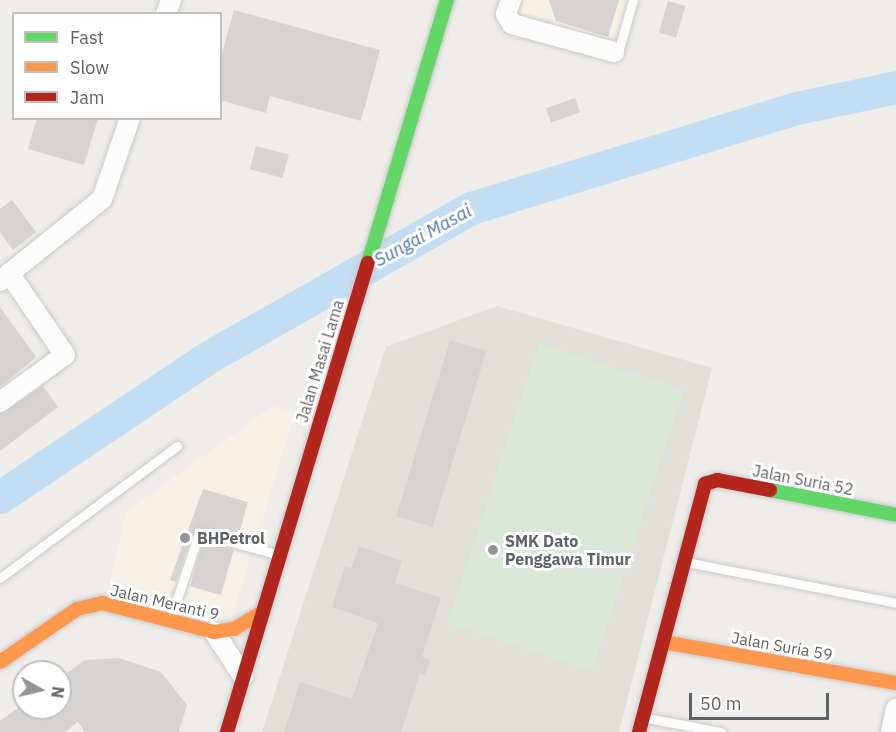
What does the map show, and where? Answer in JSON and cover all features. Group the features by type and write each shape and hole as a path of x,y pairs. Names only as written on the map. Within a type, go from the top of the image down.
{"street":[{"path":"511,0 506,14 512,24 614,52"},
{"name":"Jalan Masai Lama","path":"227,732 408,130 442,1"},
{"path":"0,402 65,355 4,277 102,199 129,120"},
{"name":"Jalan Suria 52","path":"684,562 705,484 717,480 896,515"},
{"path":"639,732 684,562"},
{"name":"Jalan Meranti 9","path":"0,662 77,609 102,603 214,632 228,632 262,612"},
{"path":"214,632 243,676"},
{"name":"Jalan Suria 59","path":"663,642 896,683"},
{"path":"891,732 896,709"}],"lane":[{"path":"614,52 619,49 633,0"},
{"path":"0,578 177,446"},
{"path":"171,620 199,533 279,555"},
{"path":"684,562 896,603"},
{"path":"643,717 721,732"}],"shaded area":[{"path":"504,0 638,0 623,53 607,61 509,31"},
{"name":"SMK Dato Penggawa Timur","path":"497,306 712,368 619,732 262,732 386,347"},
{"path":"273,406 295,413 232,617 109,583 126,512"}],"green space":[{"path":"539,343 684,390 592,671 448,624"}],"building":[{"path":"549,0 619,0 608,37 556,21"},
{"path":"668,1 685,6 676,38 659,33"},
{"path":"234,10 380,50 361,121 270,96 266,113 222,101 222,53"},
{"path":"575,98 580,112 551,123 546,109"},
{"path":"36,120 97,120 84,165 28,149"},
{"path":"256,146 289,155 283,178 250,169"},
{"path":"12,200 36,232 13,250 0,232 0,209"},
{"path":"0,307 36,357 0,387"},
{"path":"450,340 486,351 433,527 396,516"},
{"path":"43,386 58,407 0,451 0,414"},
{"path":"203,489 248,502 238,537 195,528 176,582 170,580"},
{"path":"203,541 234,550 221,595 190,586"},
{"path":"359,546 402,561 395,583 441,598 422,657 430,659 425,675 420,673 401,732 284,732 300,682 352,699 378,623 332,607 345,566 351,569"},
{"path":"119,658 161,672 187,705 179,732 85,732 78,722 65,732 0,732 0,721 12,712 12,720 72,720 72,669 85,660"}],"waterway":[{"name":"Sungai Masai","path":"0,497 205,359 471,208 792,109 896,87"}],"traffic: fast":[{"path":"368,263 447,0"},
{"path":"770,490 896,515"}],"traffic: slow":[{"path":"0,662 77,609 102,603 214,632 234,629 262,612"},
{"path":"663,642 896,683"}],"traffic: jam":[{"path":"227,732 368,263"},
{"path":"639,732 705,484 717,480 770,490"}],"place":[{"name":"BHPetrol","path":"185,538"},
{"name":"SMK Dato Penggawa Timur","path":"493,550"}]}
